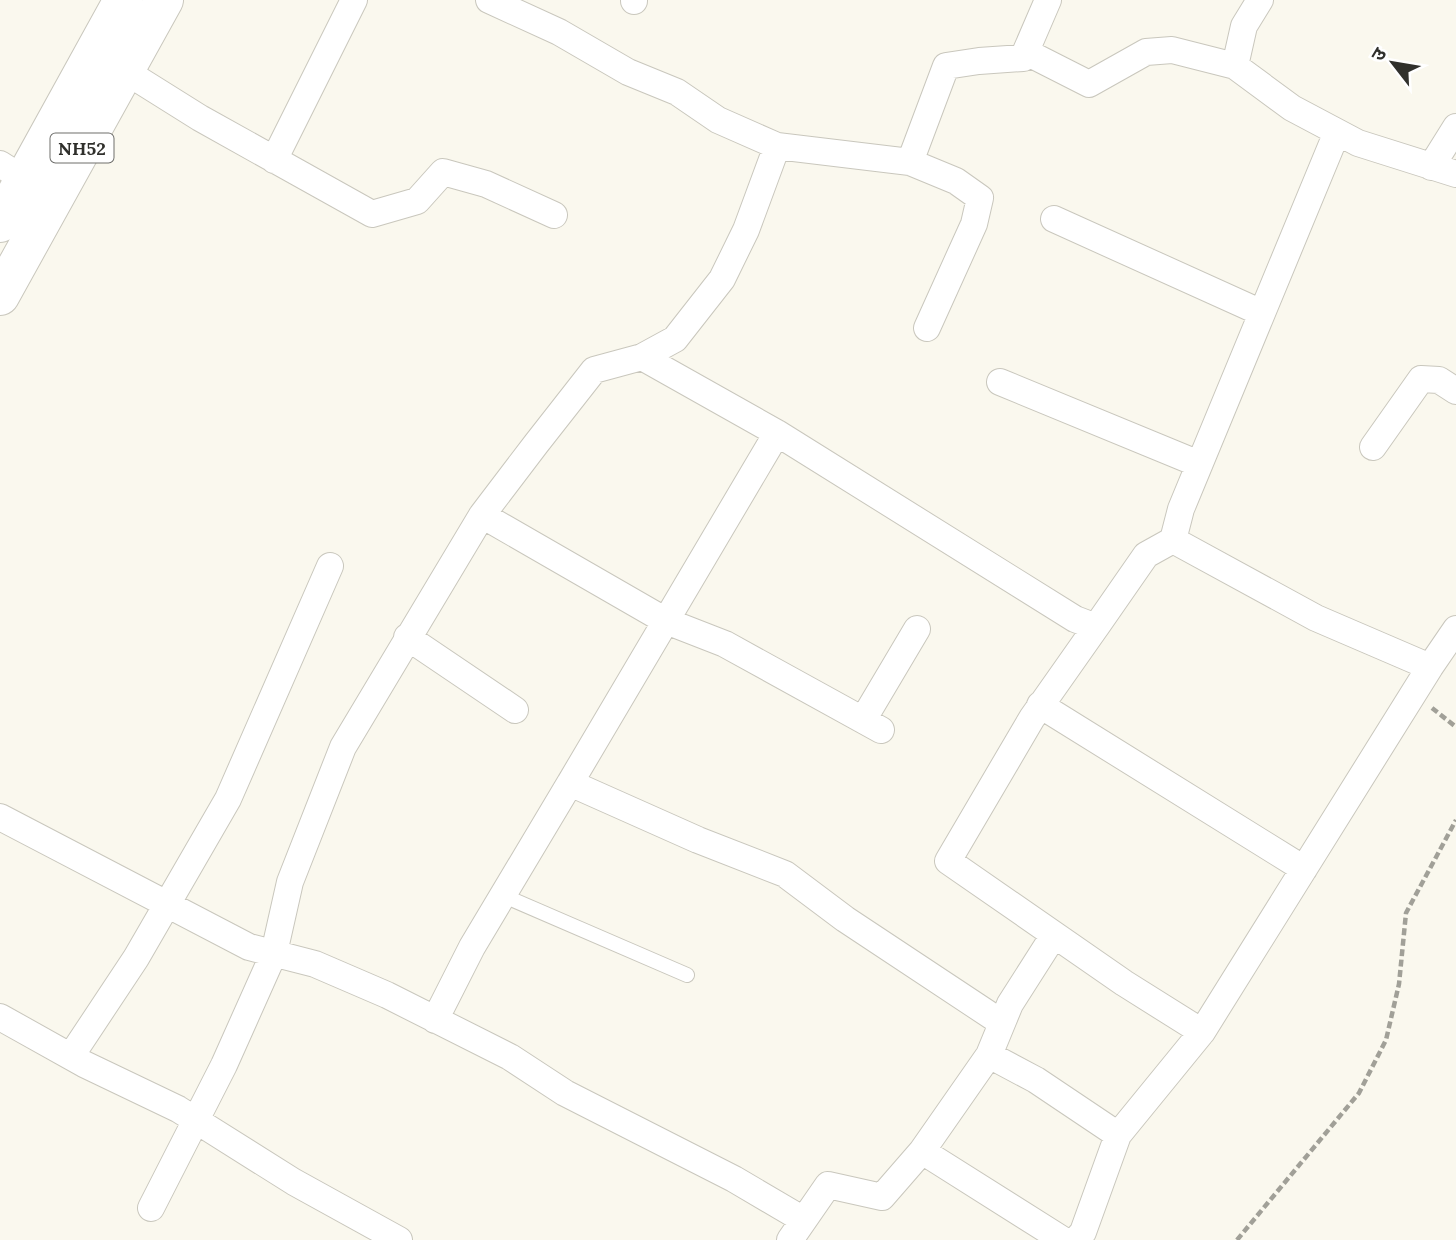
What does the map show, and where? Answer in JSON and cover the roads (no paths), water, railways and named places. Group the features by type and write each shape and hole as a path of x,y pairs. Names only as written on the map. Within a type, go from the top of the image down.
{"highway":[{"name":"NH52","path":"0,223 11,171 123,0"},
{"name":"NH52","path":"0,296 164,0"}],"street":[{"path":"274,160 354,0"},
{"path":"489,0 559,33 628,72 677,92 718,120 777,146 910,162 957,181 980,198 974,224 928,328"},
{"path":"910,162 946,66 1024,58 1048,0"},
{"path":"1235,66 1244,26 1260,0"},
{"path":"1026,52 1088,84 1146,52 1172,50 1235,66 1292,108 1358,143 1444,170 1456,127"},
{"path":"125,71 274,160 372,214 417,201 443,172 486,184 554,215"},
{"path":"1202,1032 1054,935 948,861 1040,705 1146,555 1173,540 1181,509 1199,464 1337,132"},
{"path":"151,1208 196,1120 274,953 289,882 343,747 407,637 482,515 594,370 642,357 675,339 722,279 746,230 777,146"},
{"path":"1054,219 1262,313"},
{"path":"642,357 777,433 1075,619 1096,627"},
{"path":"1373,447 1421,379 1439,380 1456,391"},
{"path":"1000,382 1199,464"},
{"path":"435,1020 472,947 777,433"},
{"path":"482,515 666,621 736,650 872,725 917,629"},
{"path":"1173,540 1316,618 1430,667"},
{"path":"71,1056 136,958 165,903 228,799 330,566"},
{"path":"407,637 515,710"},
{"path":"1076,1240 1083,1232 1118,1135 1202,1032 1430,667 1453,638"},
{"path":"1040,705 1304,869"},
{"path":"570,783 698,840 785,873 845,919 1002,1023"},
{"path":"0,817 249,947 315,964 510,1058 565,1093 734,1179 796,1230 828,1185 882,1197 922,1151 989,1055 1010,1004 1054,935"},
{"path":"0,1017 196,1120 294,1182 399,1240"},
{"path":"989,1055 1036,1080 1118,1135"},
{"path":"922,1151 1063,1240"}],"lane":[{"path":"504,896 687,975"}]}
